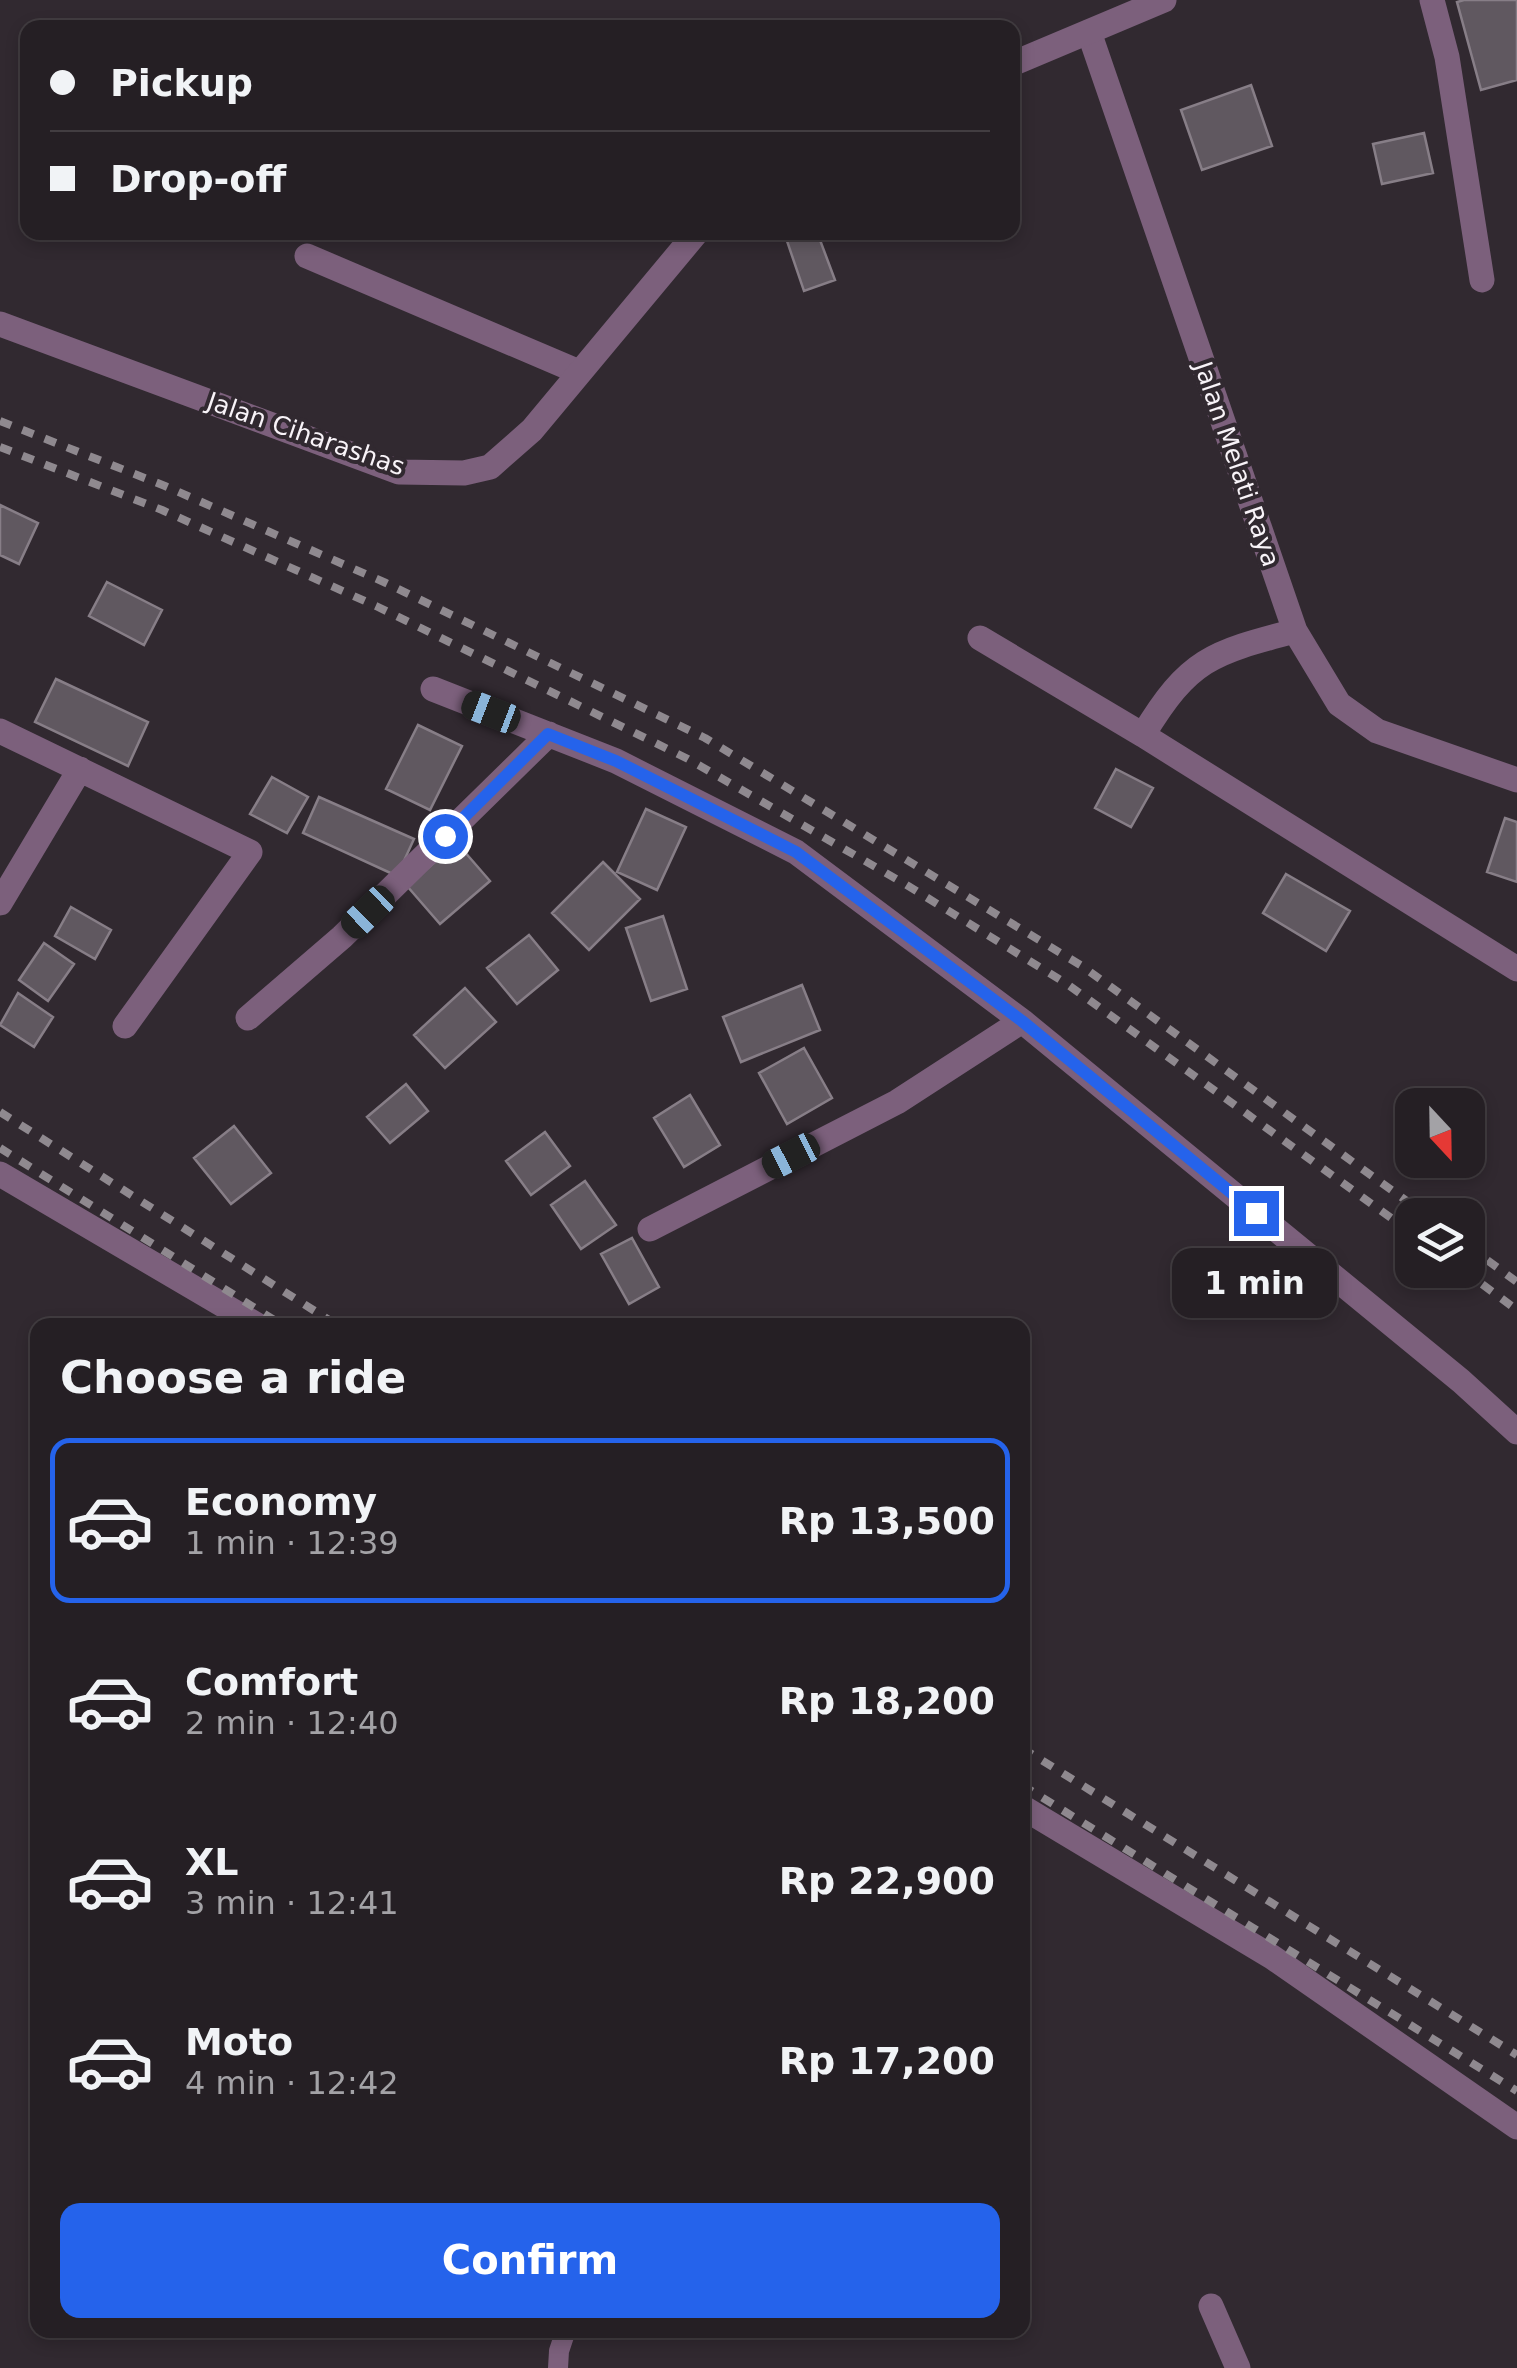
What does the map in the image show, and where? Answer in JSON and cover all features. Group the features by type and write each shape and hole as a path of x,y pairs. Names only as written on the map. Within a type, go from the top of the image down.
{"street":[{"path":"1020,61 1164,0"},
{"path":"1432,0 1446,57 1482,280"},
{"name":"Jalan Melati Raya","path":"1089,32 1295,632 1339,704 1377,731 1517,780"},
{"name":"Jalan Ciharashas","path":"0,324 399,472 464,472 490,467 532,430 690,240"},
{"path":"307,256 579,372"},
{"path":"1142,735 1168,694 1188,672 1225,652 1295,632"},
{"path":"980,638 1517,969"},
{"path":"434,689 616,761 796,852 1022,1021 1462,1380 1517,1432"},
{"path":"0,732 250,852 125,1026"},
{"path":"248,1018 342,937 548,734"},
{"path":"0,903 80,769"},
{"path":"650,1229 897,1102 1022,1021"},
{"path":"0,1174 245,1318"},
{"path":"1030,1811 1272,1957 1517,2126"},
{"path":"1210,2306 1238,2368"}],"lane":[{"path":"558,2368 563,2338"}],"building":[{"path":"1517,0 1517,80 1481,90 1457,2"},
{"path":"1251,85 1272,146 1202,170 1181,110"},
{"path":"1424,133 1433,173 1382,184 1373,144"},
{"path":"820,240 835,280 804,291 787,241"},
{"path":"0,505 38,523 19,564 0,555"},
{"path":"107,582 162,610 144,645 89,616"},
{"path":"56,679 148,722 128,766 35,722"},
{"path":"418,725 462,746 430,810 386,789"},
{"path":"1116,769 1153,788 1131,827 1095,808"},
{"path":"272,777 308,797 287,833 250,814"},
{"path":"319,797 414,839 397,876 303,833"},
{"path":"646,809 686,827 657,890 617,872"},
{"path":"1505,818 1517,822 1517,882 1487,872"},
{"path":"457,843 490,881 440,924 407,886"},
{"path":"603,862 640,899 589,950 552,913"},
{"path":"1286,874 1350,911 1326,951 1263,913"},
{"path":"71,907 111,930 95,959 55,936"},
{"path":"663,916 687,989 651,1001 626,928"},
{"path":"529,935 558,970 517,1004 487,968"},
{"path":"44,943 74,964 48,1001 19,980"},
{"path":"802,985 820,1030 741,1062 723,1017"},
{"path":"465,988 496,1022 445,1068 414,1035"},
{"path":"18,993 53,1017 34,1047 0,1025"},
{"path":"804,1048 832,1098 787,1124 759,1073"},
{"path":"406,1084 428,1111 390,1143 367,1117"},
{"path":"690,1095 720,1145 684,1167 654,1118"},
{"path":"234,1126 271,1173 231,1204 194,1158"},
{"path":"545,1132 570,1166 531,1195 506,1161"},
{"path":"585,1181 616,1225 581,1249 551,1205"},
{"path":"632,1238 659,1287 629,1304 601,1254"}],"railway":[{"path":"0,421 165,486 386,583 705,738 1082,966 1403,1198"},
{"path":"0,447 162,510 376,606 688,759 905,884 1067,984 1395,1221"},
{"path":"0,1112 326,1318"},
{"path":"0,1148 271,1318"},
{"path":"1485,1258 1517,1282"},
{"path":"1485,1286 1517,1310"},
{"path":"1030,1753 1517,2055"},
{"path":"1030,1790 1517,2091"}],"route":[{"path":"445,836 548,734 616,761 796,852 1022,1021 1256,1213"}]}
